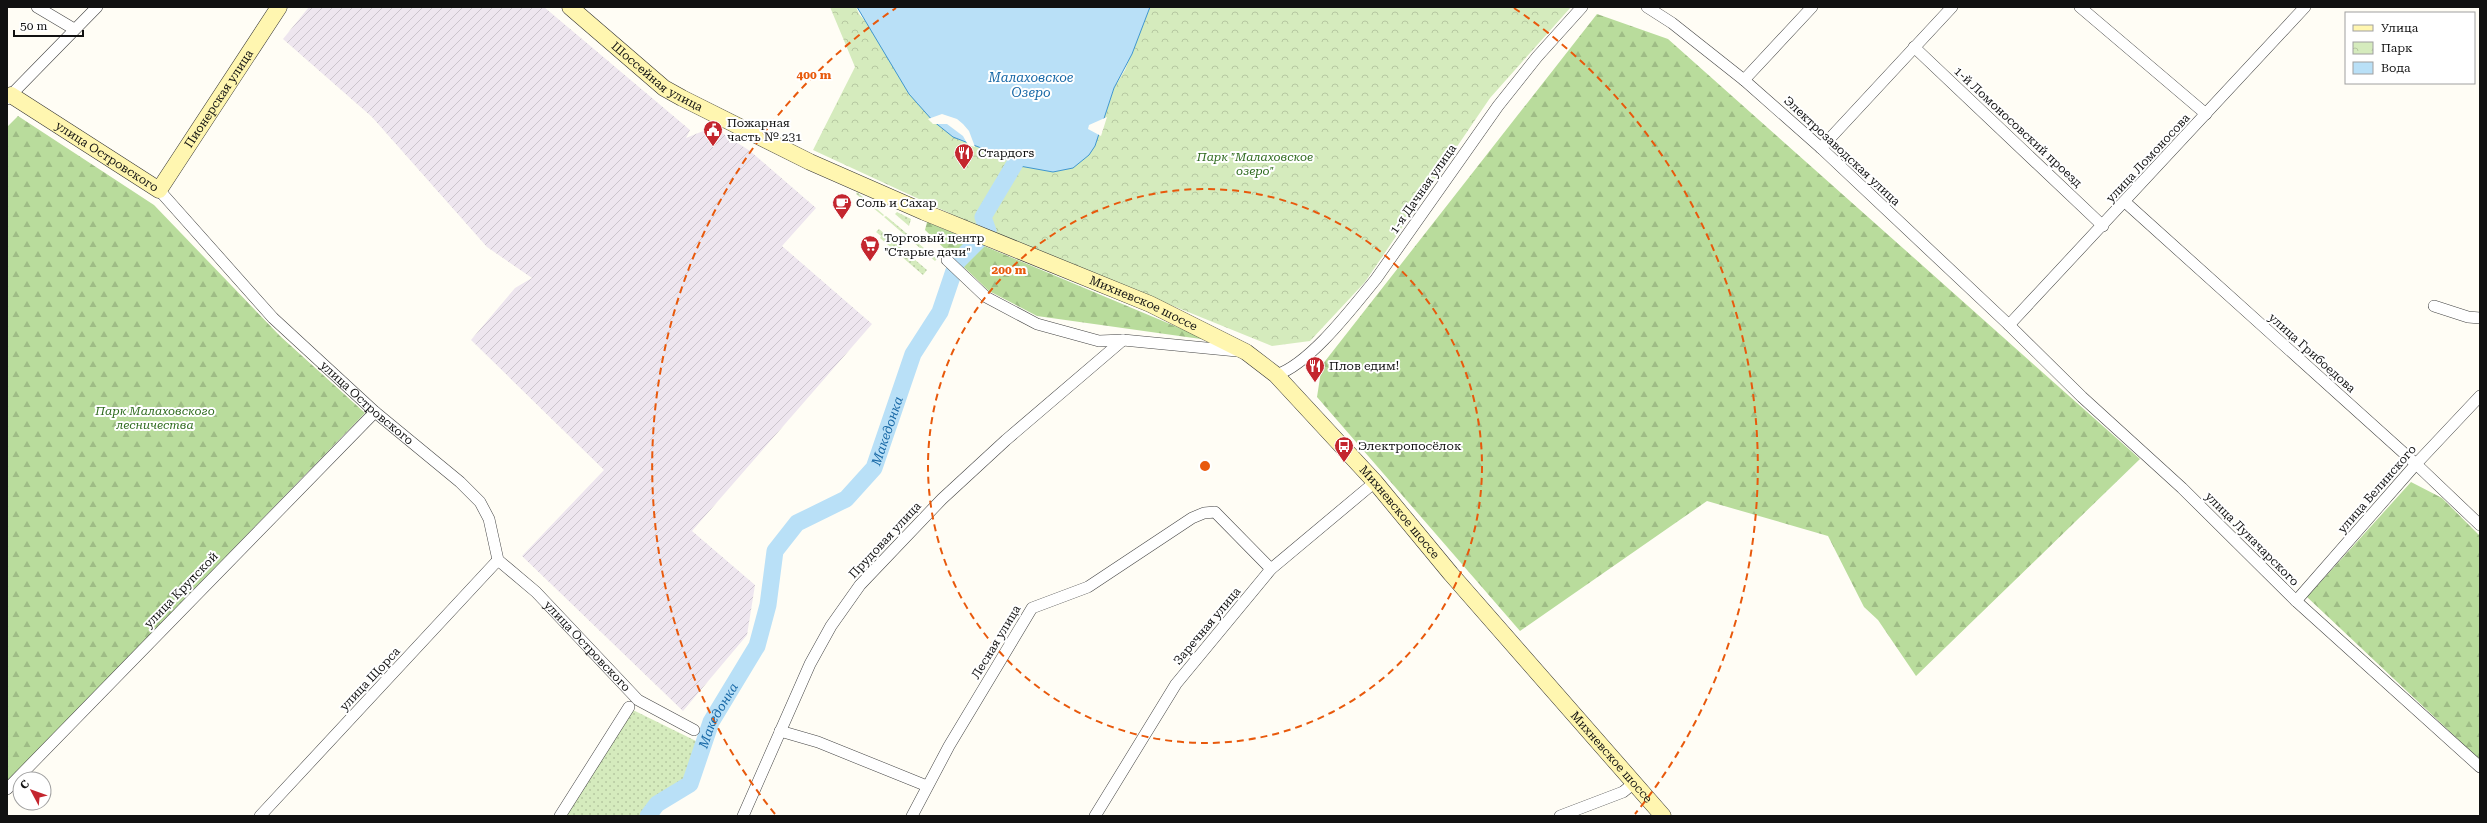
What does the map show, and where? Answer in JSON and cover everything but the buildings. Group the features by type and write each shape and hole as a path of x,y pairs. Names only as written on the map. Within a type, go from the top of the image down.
{"main road":[{"name":"Пионерская улица","path":"159,190 279,7"},
{"name":"Шоссейная улица","path":"570,7 664,88 674,94 810,162 994,240"},
{"name":"улица Островского","path":"9,97 159,190"},
{"name":"Михневское шоссе","path":"994,240 1150,304 1246,352 1276,375 1375,482 1451,574 1663,816"}],"street":[{"path":"37,7 74,29"},
{"path":"9,97 97,7"},
{"name":"Электрозаводская улица","path":"1648,7 1672,23 1744,80 1821,148 2009,325"},
{"path":"1744,80 1812,7"},
{"path":"1821,148 1952,7"},
{"path":"2080,7 2206,114"},
{"name":"улица Ломоносова","path":"2009,325 2103,226 2305,7"},
{"name":"1-я Дачная улица","path":"1276,375 1286,372 1316,347 1376,279 1498,106 1577,8"},
{"name":"1-й Ломоносовский проезд","path":"1914,47 2103,226"},
{"name":"улица Островского","path":"159,190 273,318 375,412 460,482 480,502 489,520 498,560 536,592 638,700 694,730"},
{"name":"улица Грибоедова","path":"2125,202 2416,464 2480,525"},
{"path":"947,260 986,297 1037,324 1099,341 1123,340 1246,352"},
{"path":"2434,306 2468,318 2480,318"},
{"name":"улица Луначарского","path":"2009,325 2082,397 2182,488 2296,601 2480,767"},
{"name":"Прудовая улица","path":"743,816 810,664 831,626 860,585 971,472 1123,340"},
{"name":"улица Белинского","path":"2296,601 2416,464 2480,396"},
{"name":"улица Крупской","path":"7,789 375,412"},
{"name":"Заречная улица","path":"1095,816 1176,684 1271,569 1375,482"},
{"name":"Лесная улица","path":"913,816 927,786 1032,608 1088,587 1192,518 1204,513 1215,512 1271,569"},
{"name":"улица Щорса","path":"260,816 498,560"},
{"path":"560,816 629,706"},
{"path":"780,731 818,742 927,786"},
{"path":"1560,816 1623,792 1634,783"}],"shaded area":[{"path":"309,7 544,7 690,130 686,138 713,127 750,151 816,208 782,246 872,324 692,531 755,585 747,635 683,711 522,556 604,470 471,340 515,288 532,278 487,247 372,117 283,39"}],"green space":[{"name":"Парк \"Малаховское озеро\"","path":"830,7 856,7 859,14 971,143 1004,157 1014,165 1095,146 1114,88 1125,70 1150,7 1571,7 1490,98 1365,282 1310,341 1272,346 988,231 813,150 855,67"},
{"path":"1597,14 1668,39 2140,459 1916,676 1878,620 1864,607 1828,536 1707,501 1520,631 1317,397 1322,365"},
{"name":"Парк Малаховского лесничества","path":"18,116 154,205 280,336 365,413 18,771 12,771 12,777 7,782 7,127"},
{"path":"857,192 884,215 883,216 856,194"},
{"path":"897,212 911,219 909,226 895,214"},
{"path":"886,216 937,259 935,261 884,217"},
{"path":"927,222 1208,340 1037,316 989,291 925,230"},
{"path":"879,229 927,270 923,275 880,238 881,236 876,232"},
{"path":"2411,482 2442,498 2480,536 2480,760 2307,597"},
{"path":"633,710 700,743 688,781 654,802 643,816 564,816"}],"water":[{"name":"Малаховское Озеро","path":"857,7 1150,7 1132,54 1114,88 1095,146 1089,155 1073,168 1053,172 1014,165 1004,157 953,137 933,121 909,94"}],"pier":[{"path":"942,114 957,119 963,124 969,131 975,147 968,145 963,136 947,124 933,124 928,119"},
{"path":"1107,117 1101,136 1088,129 1089,125"}],"waterway":[{"name":"Македонка","path":"648,816 657,804 690,784 711,722 757,646 768,605 775,551 797,523 846,499 874,468 913,354 940,312 957,262 988,231 983,217 1014,165 1024,144"}],"place":[{"name":"Пожарная часть № 231","path":"713,147"},
{"name":"Стардогs","path":"964,170"},
{"name":"Соль и Сахар","path":"842,220"},
{"name":"Торговый центр \"Старые дачи\"","path":"870,262"},
{"name":"Плов едим!","path":"1315,383"},
{"name":"Электропосёлок","path":"1344,463"}]}
